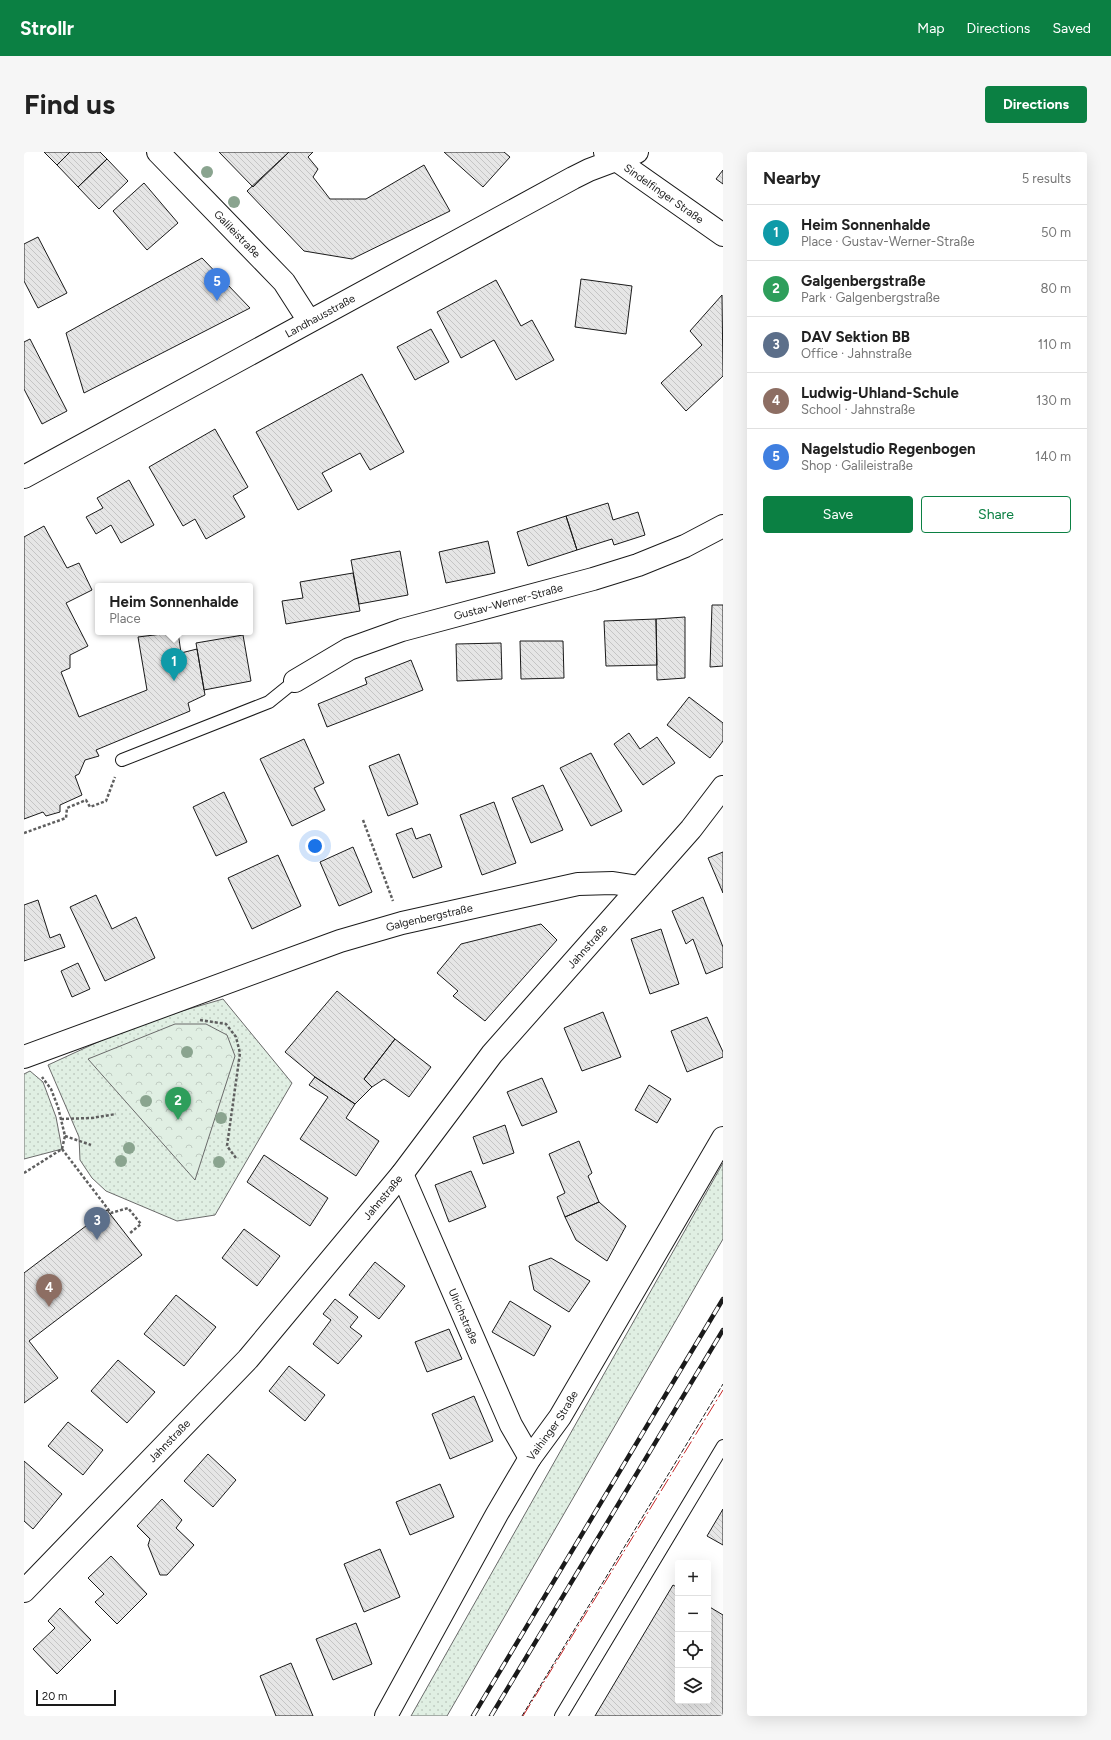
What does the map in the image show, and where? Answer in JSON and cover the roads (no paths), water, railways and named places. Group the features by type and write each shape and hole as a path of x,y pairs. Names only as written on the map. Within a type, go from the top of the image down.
{"street":[{"name":"Galileistraße","path":"158,152 284,282 309,321"},
{"name":"Landhausstraße","path":"26,472 589,170 620,155"},
{"name":"Sindelfinger Straße","path":"620,155 723,235"},
{"name":"Gustav-Werner-Straße","path":"295,681 357,646 402,630 593,579 685,546 723,526"},
{"name":"Jahnstraße","path":"24,1591 248,1359 402,1174 492,1054 691,829 723,787"},
{"name":"Galgenbergstraße","path":"25,1056 340,941 402,923 578,884 613,883 639,887"},
{"name":"Vaihinger Straße","path":"386,1716 493,1520 530,1458 560,1417 723,1138"},
{"name":"Ulrichstraße","path":"402,1174 511,1425 530,1458"}],"lane":[{"path":"122,760 269,702 295,681"},
{"path":"561,1716 723,1446"}],"railway":[{"path":"473,1716 723,1299"},
{"path":"491,1716 723,1330"}],"place":[{"name":"Nagelstudio Regenbogen","path":"217,301"},
{"name":"Heim Sonnenhalde","path":"174,681"},
{"name":"Galgenbergstraße","path":"178,1120"},
{"name":"DAV Sektion BB","path":"97,1240"},
{"name":"Ludwig-Uhland-Schule","path":"49,1307"}]}
